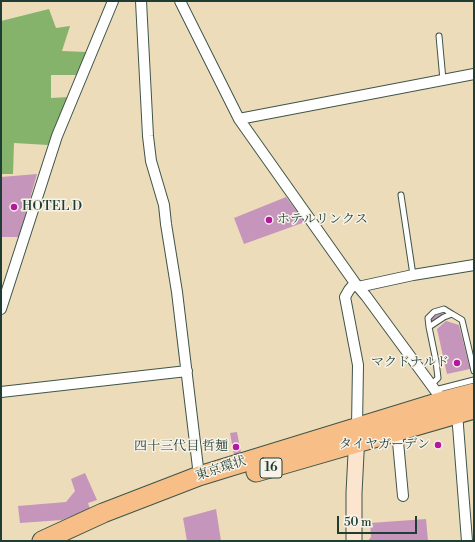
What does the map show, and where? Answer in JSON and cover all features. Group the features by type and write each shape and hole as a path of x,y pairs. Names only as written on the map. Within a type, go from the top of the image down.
{"highway":[{"name":"東京環状","path":"42,541 103,513 199,476 356,435 397,431 454,404 474,392"},
{"name":"東京環状","path":"72,541 149,508 212,484 356,435 454,404"}],"street":[{"path":"1,309 57,136 113,1"},
{"path":"141,1 148,136 151,161 164,205 177,292 199,476"},
{"path":"180,1 240,120 356,285 454,404 467,541"},
{"path":"240,120 474,74"},
{"path":"354,541 358,365 345,297 349,290 356,285 474,265"},
{"path":"1,392 187,371"},
{"path":"397,431 403,496"}],"lane":[{"path":"439,36 443,80"},
{"path":"401,194 413,275"},
{"path":"474,371 462,320 444,309 434,312 428,318 438,378 454,404 474,380"},
{"path":"429,327 444,317 452,314"}],"green space":[{"path":"49,9 56,28 70,26 62,51 87,52 77,75 51,75 51,98 69,97 48,145 14,143 13,174 1,174 1,21"}],"building":[{"name":"HOTEL D","path":"37,174 19,237 1,237 1,177"},
{"name":"ホテルリンクス","path":"286,197 305,222 244,244 234,218"},
{"path":"442,312 443,315 434,322 430,323 432,317"},
{"path":"446,321 459,325 470,369 447,374 437,329"},
{"path":"237,432 241,453 234,455 230,433"},
{"path":"85,473 97,500 88,503 90,509 62,520 20,523 18,506 66,502 75,491 71,479"},
{"path":"216,509 221,541 187,541 183,518"},
{"path":"426,519 428,541 368,541 371,537 370,523"}],"place":[{"name":"HOTEL D","path":"14,207"},
{"name":"ホテルリンクス","path":"269,220"},
{"name":"マクドナルド","path":"457,363"},
{"name":"タイヤガーデン","path":"438,445"},
{"name":"四十三代目 哲麺","path":"236,447"}]}
